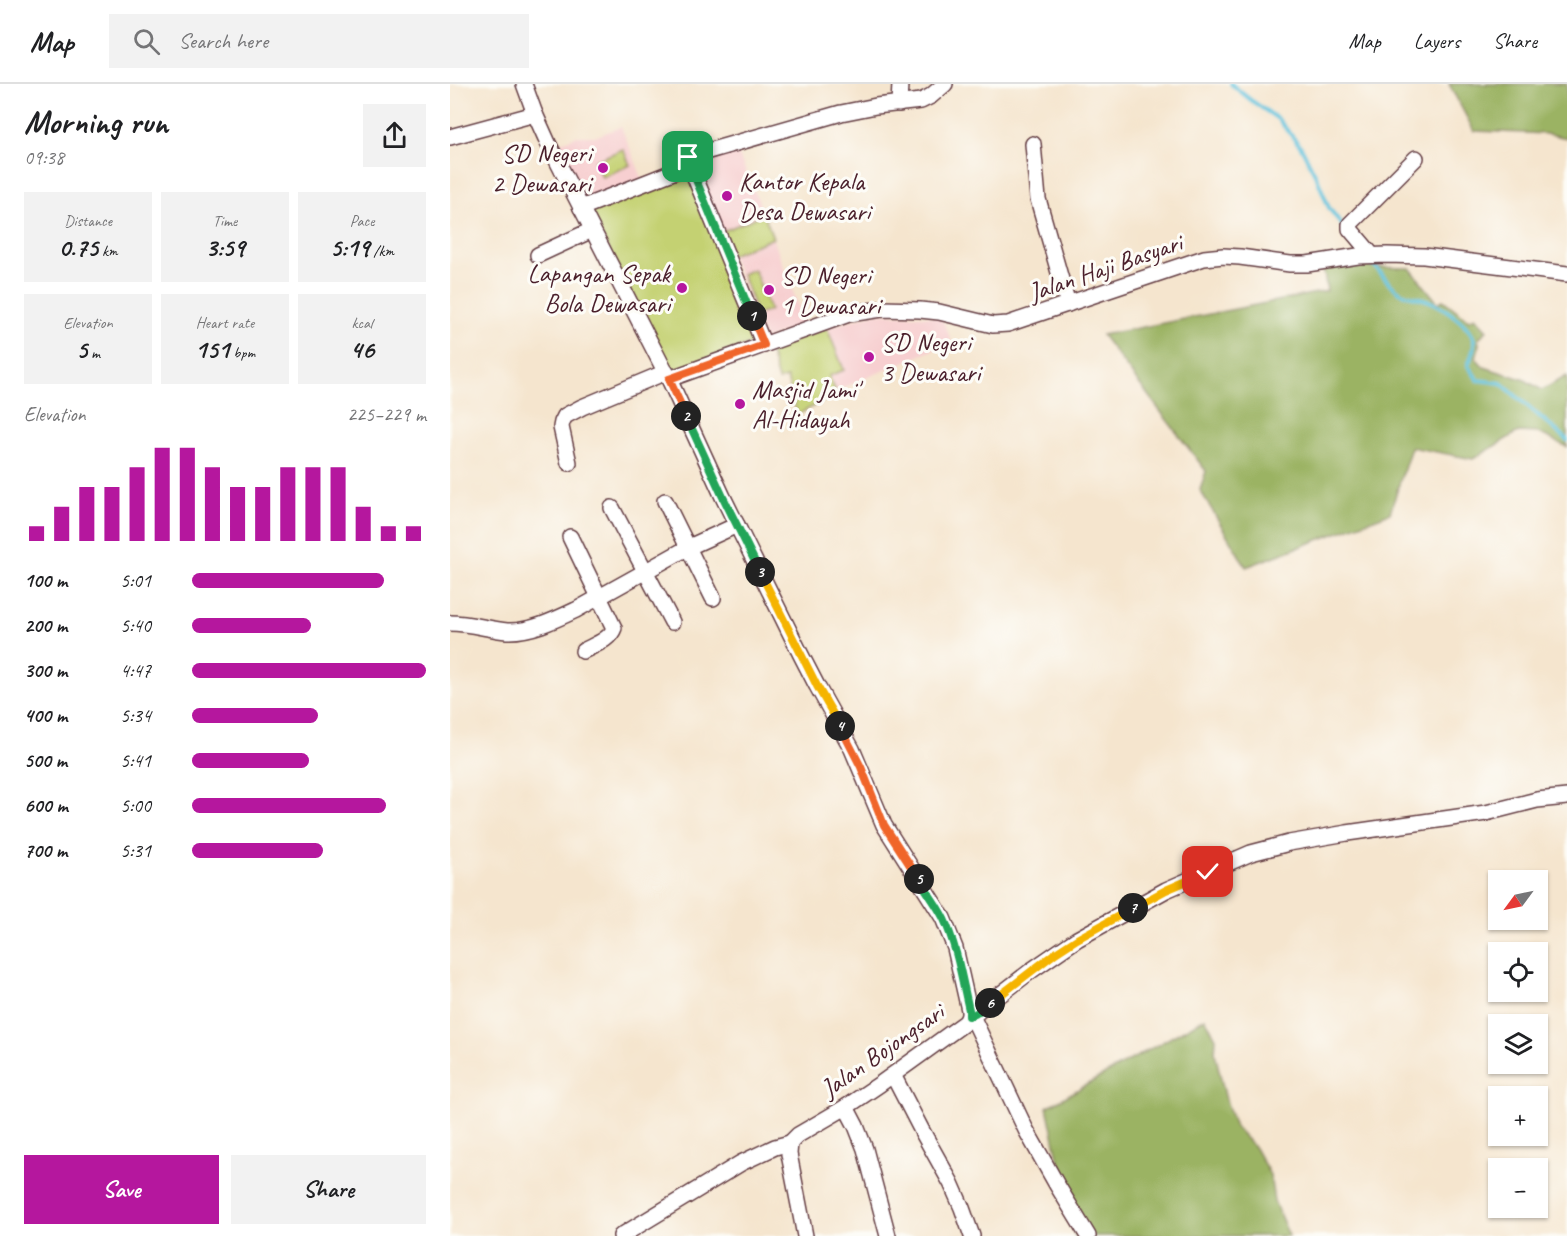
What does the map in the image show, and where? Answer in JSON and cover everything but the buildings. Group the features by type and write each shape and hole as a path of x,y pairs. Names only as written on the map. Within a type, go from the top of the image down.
{"street":[{"name":"Jalan Bojongsari","path":"524,84 535,114 668,376 737,525 817,686 852,748 884,825 943,918 955,948 970,1016 966,1022 893,1075 846,1107 798,1135 790,1143 775,1147 741,1163 621,1236"},
{"path":"899,104 900,84"},
{"path":"581,208 678,170 680,161 687,158 841,113 876,106 915,103 926,99 945,84"},
{"path":"450,136 535,114"},
{"path":"1033,144 1038,199 1068,304"},
{"path":"687,158 764,345"},
{"path":"1365,256 1349,225 1416,158"},
{"path":"538,255 592,230"},
{"name":"Jalan Haji Basyari","path":"569,463 561,427 565,416 582,407 764,345 840,316 882,309 920,310 999,325 1015,322 1204,258 1223,256 1307,264 1365,256 1424,256 1567,274"},
{"path":"665,501 713,598"},
{"path":"612,508 672,622"},
{"path":"450,623 471,624 508,631 521,630 556,619 689,547 737,525"},
{"path":"570,537 614,626 614,632 610,636 583,651"},
{"path":"1088,1236 1026,1130 970,1016 1054,954 1087,933 1166,890 1251,853 1285,844 1486,813 1537,800 1567,797"},
{"path":"893,1075 921,1131 951,1183 963,1208 972,1236"},
{"path":"846,1107 865,1149 888,1236"},
{"path":"790,1143 789,1154 805,1236"}],"shaded area":[{"name":"SD Negeri 2 Dewasari","path":"621,127 643,180 584,203 554,145 577,136 597,136"},
{"name":"Kantor Kepala Desa Dewasari","path":"735,146 764,214 714,234 691,158"},
{"name":"SD Negeri 1 Dewasari","path":"773,238 805,324 765,339 731,255"},
{"name":"SD Negeri 3 Dewasari","path":"875,313 941,317 952,342 835,391 811,333"}],"green space":[{"path":"1449,84 1567,84 1567,138 1549,134 1474,131"},
{"path":"623,149 630,165 602,177 595,161"},
{"name":"Lapangan Sepak Bola Dewasari","path":"688,170 758,341 672,373 588,209"},
{"path":"764,214 773,238 731,255 721,232"},
{"path":"1323,266 1410,268 1438,303 1443,300 1469,320 1475,317 1487,330 1478,339 1476,358 1484,367 1525,380 1542,390 1567,376 1567,447 1539,433 1518,432 1473,459 1411,447 1390,513 1246,567 1200,490 1206,471 1102,335 1327,291"},
{"path":"754,269 770,310 757,315 742,274"},
{"path":"827,328 844,370 829,376 837,394 797,415 787,378 778,380 769,348"},
{"path":"1205,1018 1216,1038 1215,1053 1235,1127 1255,1148 1270,1175 1274,1201 1289,1236 1075,1236 1047,1107"}],"waterway":[{"path":"1231,84 1278,119 1301,147 1329,208 1345,229"},
{"path":"1370,260 1397,290 1435,304 1470,331 1474,344 1468,366 1478,380 1501,383 1567,440"}],"place":[{"name":"SD Negeri 2 Dewasari","path":"603,168"},
{"name":"Kantor Kepala Desa Dewasari","path":"727,196"},
{"name":"Lapangan Sepak Bola Dewasari","path":"682,288"},
{"name":"SD Negeri 1 Dewasari","path":"769,290"},
{"name":"SD Negeri 3 Dewasari","path":"869,357"},
{"name":"Masjid Jami' Al-Hidayah","path":"740,404"}],"route":[{"path":"688,157 764,345 669,379 723,497 801,655 852,748 884,825 943,918 955,948 969,1016 975,1014 1077,939 1166,890 1208,872"}]}
